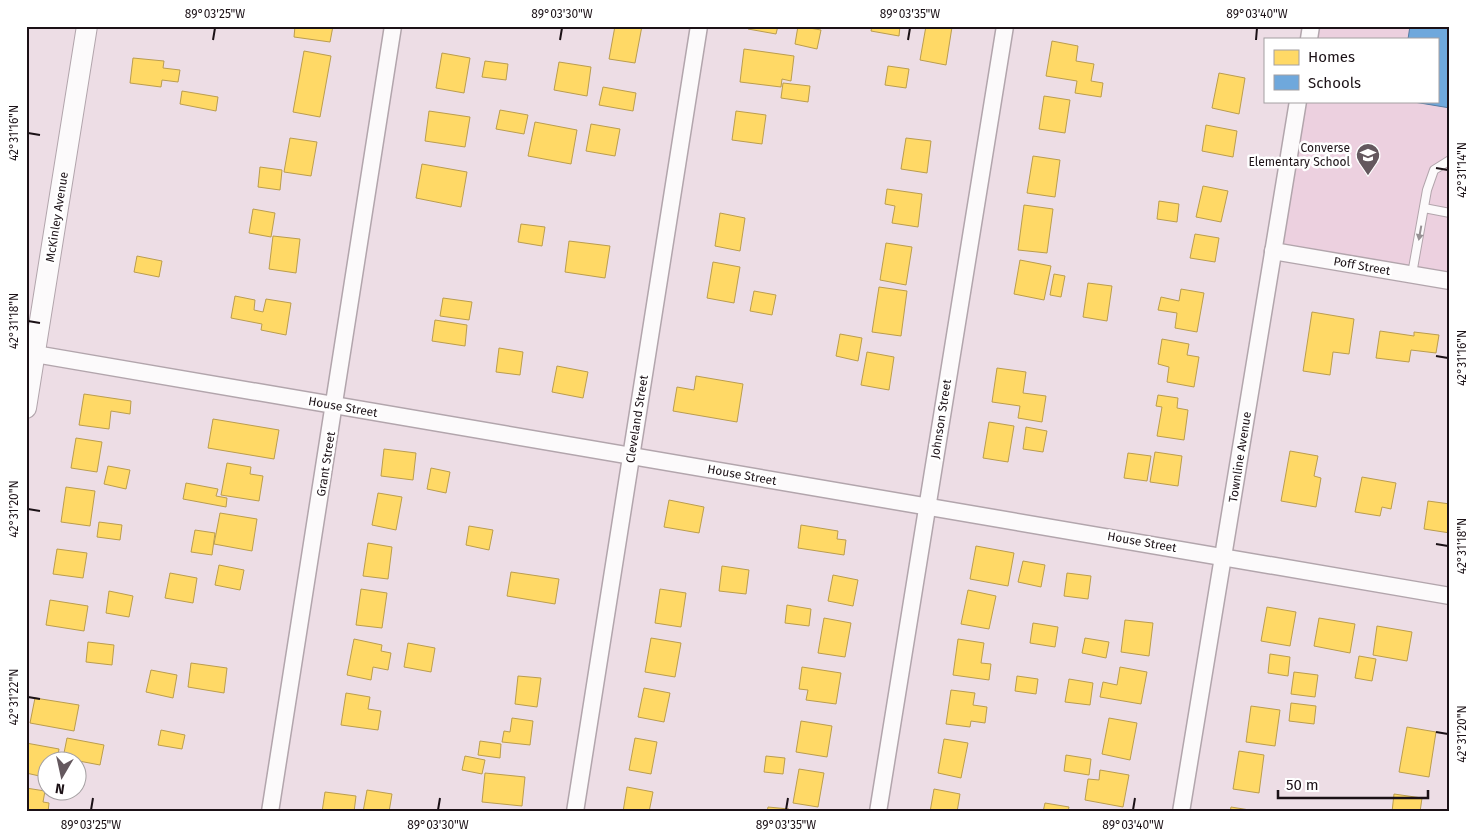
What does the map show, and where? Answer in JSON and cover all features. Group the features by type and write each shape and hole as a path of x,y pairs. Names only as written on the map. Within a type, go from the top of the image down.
{"street":[{"name":"McKinley Avenue","path":"26,408 28,381 35,354 87,26"},
{"name":"Grant Street","path":"270,812 393,26"},
{"name":"Cleveland Street","path":"575,812 699,26"},
{"name":"Johnson Street","path":"878,812 1005,26"},
{"name":"Townline Avenue","path":"1182,812 1298,102"},
{"name":"Poff Street","path":"1273,251 1450,281"},
{"name":"House Street","path":"35,354 1450,596"}],"lane":[{"path":"1412,274 1424,208 1434,170 1450,160"},
{"path":"1424,208 1450,212"}],"shaded area":[{"name":"Converse Elementary School","path":"1309,26 1450,26 1450,281 1273,251 1297,102 1438,102 1438,38 1307,38"}],"building: Homes":[{"path":"295,26 333,26 330,42 294,37"},
{"path":"615,26 642,26 635,63 609,59"},
{"path":"749,26 778,26 776,34 748,29"},
{"path":"798,26 821,30 817,49 795,44"},
{"path":"872,26 900,26 899,36 871,31"},
{"path":"926,26 952,27 946,65 920,60"},
{"path":"1052,41 1078,46 1076,61 1094,64 1091,81 1103,83 1101,97 1075,93 1077,81 1046,76"},
{"path":"744,49 794,56 791,81 782,79 781,87 740,82"},
{"path":"304,51 331,56 320,117 293,112"},
{"path":"442,53 470,58 464,93 436,88"},
{"path":"133,58 164,61 163,68 180,70 178,82 162,80 161,87 130,83"},
{"path":"485,61 508,64 506,80 482,77"},
{"path":"559,62 591,67 587,96 554,90"},
{"path":"888,66 909,69 906,88 885,85"},
{"path":"1219,73 1245,78 1239,114 1212,108"},
{"path":"783,83 810,86 808,102 781,98"},
{"path":"603,87 636,93 633,111 599,105"},
{"path":"182,91 218,97 216,111 180,104"},
{"path":"1044,96 1070,100 1065,133 1039,129"},
{"path":"500,110 528,115 524,134 496,129"},
{"path":"429,111 470,117 465,147 425,141"},
{"path":"736,111 766,115 762,144 732,140"},
{"path":"535,122 577,130 571,164 528,156"},
{"path":"591,124 620,129 615,156 586,151"},
{"path":"1206,125 1237,131 1233,157 1202,151"},
{"path":"290,138 317,142 311,176 284,172"},
{"path":"906,138 931,141 927,173 901,169"},
{"path":"1033,156 1060,160 1055,197 1027,193"},
{"path":"422,164 467,172 461,207 416,198"},
{"path":"260,167 282,170 280,190 258,187"},
{"path":"1203,186 1228,191 1221,222 1196,217"},
{"path":"887,189 922,194 918,227 892,223 895,206 885,204"},
{"path":"1159,201 1179,204 1177,222 1157,219"},
{"path":"1024,205 1053,209 1047,253 1018,250"},
{"path":"253,209 275,213 271,237 249,233"},
{"path":"720,213 745,218 740,251 715,246"},
{"path":"521,224 545,227 542,246 518,242"},
{"path":"1195,234 1219,238 1215,262 1190,258"},
{"path":"273,236 300,239 296,273 269,269"},
{"path":"569,241 610,246 605,278 565,272"},
{"path":"886,243 912,247 906,285 880,280"},
{"path":"137,256 162,261 159,277 134,272"},
{"path":"1020,260 1051,266 1044,300 1014,294"},
{"path":"713,262 740,267 734,303 707,298"},
{"path":"1054,274 1065,276 1061,297 1050,295"},
{"path":"1088,283 1112,286 1107,321 1083,317"},
{"path":"879,287 907,291 901,336 872,332"},
{"path":"1181,289 1204,293 1197,332 1175,328 1177,313 1158,310 1161,297 1179,301"},
{"path":"754,291 776,295 772,315 750,311"},
{"path":"235,296 255,300 254,310 263,312 266,299 291,303 286,335 261,330 262,324 231,318"},
{"path":"443,298 472,302 469,320 440,316"},
{"path":"1312,312 1354,319 1349,354 1333,352 1330,375 1303,371"},
{"path":"435,320 467,325 465,346 432,341"},
{"path":"1380,331 1414,336 1414,332 1439,335 1436,353 1411,350 1409,362 1376,358"},
{"path":"840,334 862,338 858,361 836,356"},
{"path":"1162,339 1189,344 1187,355 1199,357 1194,387 1167,382 1169,367 1158,364"},
{"path":"499,348 523,352 520,375 496,372"},
{"path":"867,352 894,357 889,390 861,385"},
{"path":"557,366 588,372 583,398 552,392"},
{"path":"997,368 1026,372 1023,393 1046,396 1042,422 1018,418 1020,406 992,402"},
{"path":"696,376 743,384 737,422 673,411 677,387 694,390"},
{"path":"84,394 131,401 130,414 111,411 109,429 79,425"},
{"path":"1158,395 1178,398 1177,408 1188,410 1184,440 1157,436 1162,407 1156,406"},
{"path":"213,419 279,430 274,459 208,448"},
{"path":"989,422 1014,426 1008,462 983,458"},
{"path":"1026,427 1047,431 1043,452 1023,449"},
{"path":"76,438 102,442 97,472 71,468"},
{"path":"384,449 416,453 413,480 381,476"},
{"path":"1290,451 1318,456 1314,476 1321,478 1316,507 1281,501"},
{"path":"1155,452 1182,456 1178,486 1150,482"},
{"path":"1128,453 1151,456 1147,481 1124,478"},
{"path":"227,463 251,467 250,474 263,476 259,501 221,495"},
{"path":"108,466 130,470 126,489 104,484"},
{"path":"431,468 450,472 446,493 427,489"},
{"path":"1362,477 1396,483 1391,509 1382,507 1380,516 1355,512"},
{"path":"186,483 218,489 216,496 227,498 226,507 183,499"},
{"path":"66,487 95,491 90,526 61,522"},
{"path":"378,493 402,497 396,530 372,525"},
{"path":"669,500 704,507 699,533 664,527"},
{"path":"1428,501 1450,504 1450,533 1424,529"},
{"path":"220,513 257,519 252,551 214,544"},
{"path":"99,522 122,525 120,540 97,537"},
{"path":"801,525 838,531 837,539 846,540 844,555 798,548"},
{"path":"469,526 493,530 489,550 466,545"},
{"path":"195,530 215,533 212,555 191,552"},
{"path":"368,543 392,547 388,579 363,576"},
{"path":"976,546 1014,553 1008,586 970,579"},
{"path":"57,549 87,553 83,578 53,574"},
{"path":"1023,561 1045,565 1041,587 1018,582"},
{"path":"219,565 244,570 240,590 215,585"},
{"path":"722,566 749,570 746,594 719,591"},
{"path":"511,572 559,579 555,604 507,596"},
{"path":"170,573 197,578 193,603 165,598"},
{"path":"1067,573 1091,576 1088,599 1064,596"},
{"path":"833,575 858,580 853,606 828,601"},
{"path":"361,589 387,593 382,628 356,625"},
{"path":"660,589 686,593 681,627 655,623"},
{"path":"968,590 996,596 989,629 961,624"},
{"path":"109,591 133,596 129,617 106,613"},
{"path":"50,600 88,606 84,631 46,625"},
{"path":"787,605 811,609 809,626 785,623"},
{"path":"1267,607 1296,612 1290,646 1261,641"},
{"path":"824,618 851,623 845,657 818,653"},
{"path":"1319,618 1355,624 1350,653 1314,646"},
{"path":"1125,620 1153,623 1149,656 1121,652"},
{"path":"1033,623 1058,627 1055,647 1030,643"},
{"path":"1377,626 1412,632 1407,661 1373,655"},
{"path":"651,638 681,643 675,677 645,672"},
{"path":"1085,638 1109,642 1106,658 1082,653"},
{"path":"354,639 382,645 381,651 391,653 388,670 373,667 371,680 347,675"},
{"path":"958,639 984,643 981,663 991,664 989,680 953,675"},
{"path":"88,642 114,645 112,665 86,662"},
{"path":"408,643 435,648 431,672 404,667"},
{"path":"1270,654 1290,657 1288,676 1268,673"},
{"path":"1359,656 1376,659 1372,681 1355,678"},
{"path":"191,663 227,668 224,693 188,687"},
{"path":"802,667 841,673 836,704 806,700 808,690 799,689"},
{"path":"1120,667 1147,672 1141,704 1100,697 1103,682 1117,685"},
{"path":"151,670 177,675 173,698 146,692"},
{"path":"1294,672 1318,675 1315,697 1291,694"},
{"path":"518,676 541,678 537,707 515,704"},
{"path":"1017,676 1038,679 1036,694 1015,691"},
{"path":"1069,679 1093,683 1090,705 1065,702"},
{"path":"644,688 670,693 664,722 638,717"},
{"path":"951,690 975,693 973,705 987,707 985,723 971,721 970,727 946,724"},
{"path":"346,693 370,697 368,709 381,711 378,730 341,725"},
{"path":"35,698 79,705 74,731 30,723"},
{"path":"1291,703 1316,706 1314,724 1289,721"},
{"path":"1251,706 1280,710 1275,746 1246,742"},
{"path":"512,718 533,721 530,745 502,742 504,731 510,732"},
{"path":"1109,718 1137,723 1130,760 1102,754"},
{"path":"801,721 832,726 827,757 796,752"},
{"path":"1407,727 1436,732 1429,777 1399,772"},
{"path":"161,730 185,735 182,749 158,745"},
{"path":"67,738 104,745 100,765 88,763 88,750 65,750"},
{"path":"635,738 657,742 651,774 629,770"},
{"path":"944,739 968,743 961,778 938,773"},
{"path":"480,741 501,744 500,758 478,755"},
{"path":"26,743 59,749 38,750 38,776 26,773"},
{"path":"1239,751 1264,755 1259,793 1233,789"},
{"path":"1066,755 1091,759 1089,775 1064,771"},
{"path":"465,756 485,760 482,774 462,770"},
{"path":"766,756 785,758 783,774 764,772"},
{"path":"799,769 824,773 818,807 793,803"},
{"path":"1100,770 1129,775 1123,807 1085,800 1088,779 1099,780"},
{"path":"485,773 525,777 522,806 482,802"},
{"path":"627,787 653,792 649,812 623,812"},
{"path":"26,788 38,790 38,800 49,803 48,812 26,812"},
{"path":"934,789 960,794 957,812 930,812"},
{"path":"367,790 392,794 389,812 363,812"},
{"path":"325,792 356,796 354,812 322,812"},
{"path":"1394,794 1422,798 1420,812 1392,812"},
{"path":"1045,803 1069,807 1068,812 1043,812"},
{"path":"768,807 789,809 788,812 767,812"},
{"path":"1231,807 1262,812 1230,812"}],"building: Schools":[{"path":"1410,26 1450,26 1450,108 1414,102 1438,102 1438,38 1408,38"}],"place":[{"name":"Converse Elementary School","path":"1368,176"}]}
